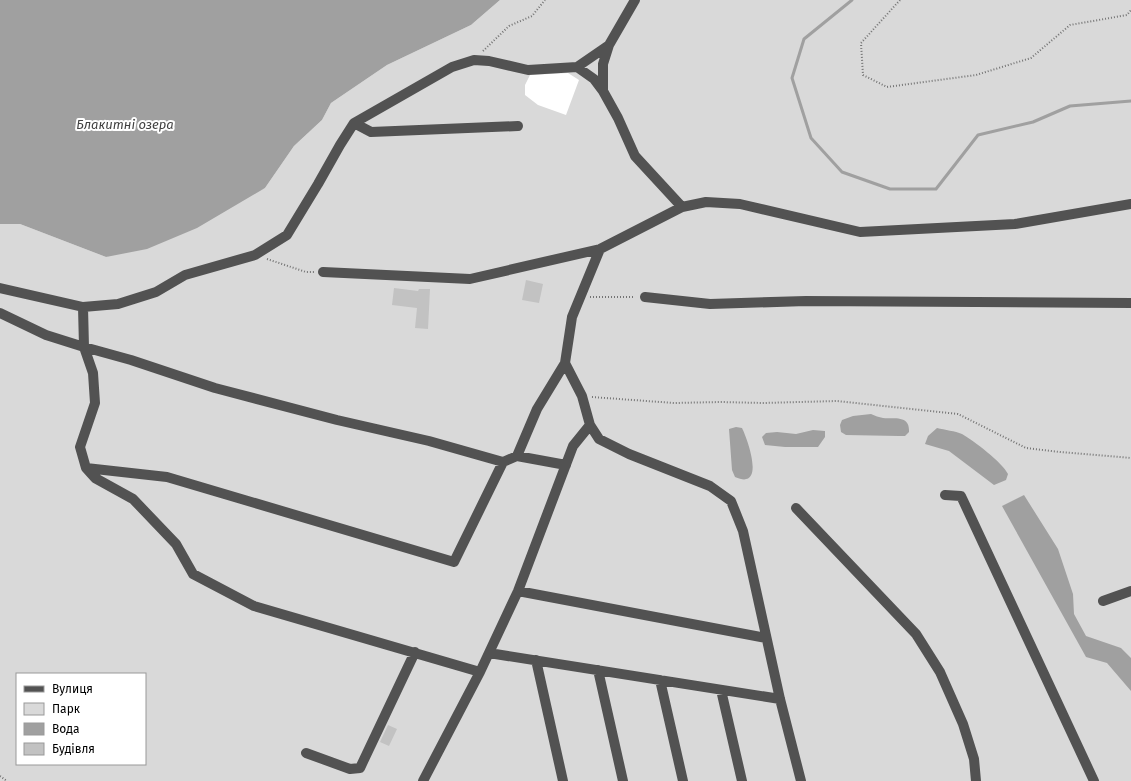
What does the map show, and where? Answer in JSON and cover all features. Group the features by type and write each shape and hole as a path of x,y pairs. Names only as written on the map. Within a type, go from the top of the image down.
{"street":[{"path":"604,91 603,64 609,45 635,0"},
{"path":"0,288 82,307 118,304 156,292 185,275 255,255 287,235 354,124 452,67 474,60 488,61 528,70 577,67 609,45"},
{"path":"577,67 594,79 604,91 635,156 682,207"},
{"path":"354,124 371,132 518,126"},
{"path":"323,272 470,280 600,250 682,207 706,202 740,204 860,232 1015,224 1131,204"},
{"path":"517,456 537,409 565,363 572,317 600,250"},
{"path":"645,298 710,304 806,301 1131,303"},
{"path":"82,307 84,347 93,373 95,403 80,447 86,468 95,478 133,499 176,544 193,574 254,606 480,672"},
{"path":"0,313 46,335 131,360 215,388 337,420 429,441 503,462 517,456 566,465"},
{"path":"565,363 582,396 590,425 599,439 630,454 710,486 731,501 743,531 780,699 801,781"},
{"path":"423,781 480,672 518,591 573,446 590,425"},
{"path":"86,468 167,477 454,562 503,462"},
{"path":"945,495 961,496 1094,781"},
{"path":"796,508 916,634 940,672 963,724 974,758 976,781"},
{"path":"518,591 766,638"},
{"path":"1103,601 1131,591"},
{"path":"306,753 350,769 360,768 415,652"},
{"path":"489,652 780,699"},
{"path":"536,660 563,781"},
{"path":"598,670 622,781"},
{"path":"660,680 683,781"},
{"path":"721,690 742,781"}],"path":[{"path":"474,60 509,26 532,16 545,0"},
{"path":"900,0 861,43 862,75 887,87 976,75 1031,58 1070,25 1128,15 1131,10"},
{"path":"255,255 306,272 323,272"},
{"path":"579,298 645,298"},
{"path":"582,396 674,403 837,401 958,414 1026,448 1131,458"},
{"path":"0,776 6,781"}],"green space":[{"path":"500,0 1131,0 1131,781 0,781 0,224 20,224 106,257 265,188 294,146 322,120 331,103 387,65 471,25","holes":["568,73 579,80 566,115 538,105 525,95 525,85 530,75"]}],"water":[{"name":"Блакитні озера","path":"0,0 500,0 471,25 387,65 331,103 322,120 294,146 265,188 197,228 147,249 106,257 20,224 0,224"},
{"path":"871,414 883,418 897,418 904,420 909,427 909,432 905,436 899,436 846,435 841,432 840,425 842,420 853,416"},
{"path":"736,427 742,428 751,452 752,471 750,477 744,479 735,477 732,470 729,429"},
{"path":"937,428 962,434 980,447 1005,469 1008,474 1006,480 994,485 949,451 925,444 928,436"},
{"path":"813,430 825,431 825,437 818,447 785,447 765,445 762,437 766,433 777,432 796,434"},
{"path":"1024,495 1058,549 1073,594 1074,614 1086,636 1121,648 1131,658 1131,691 1107,663 1086,657 1002,506"}],"building":[{"path":"526,280 543,284 539,303 522,300"},
{"path":"394,288 418,291 419,289 430,289 428,329 415,328 417,308 392,305"},
{"path":"388,725 397,729 389,746 380,742"}],"waterway":[{"path":"852,0 804,39 792,78 811,138 842,172 890,189 936,189 978,135 1033,122 1070,106 1131,101"}]}
